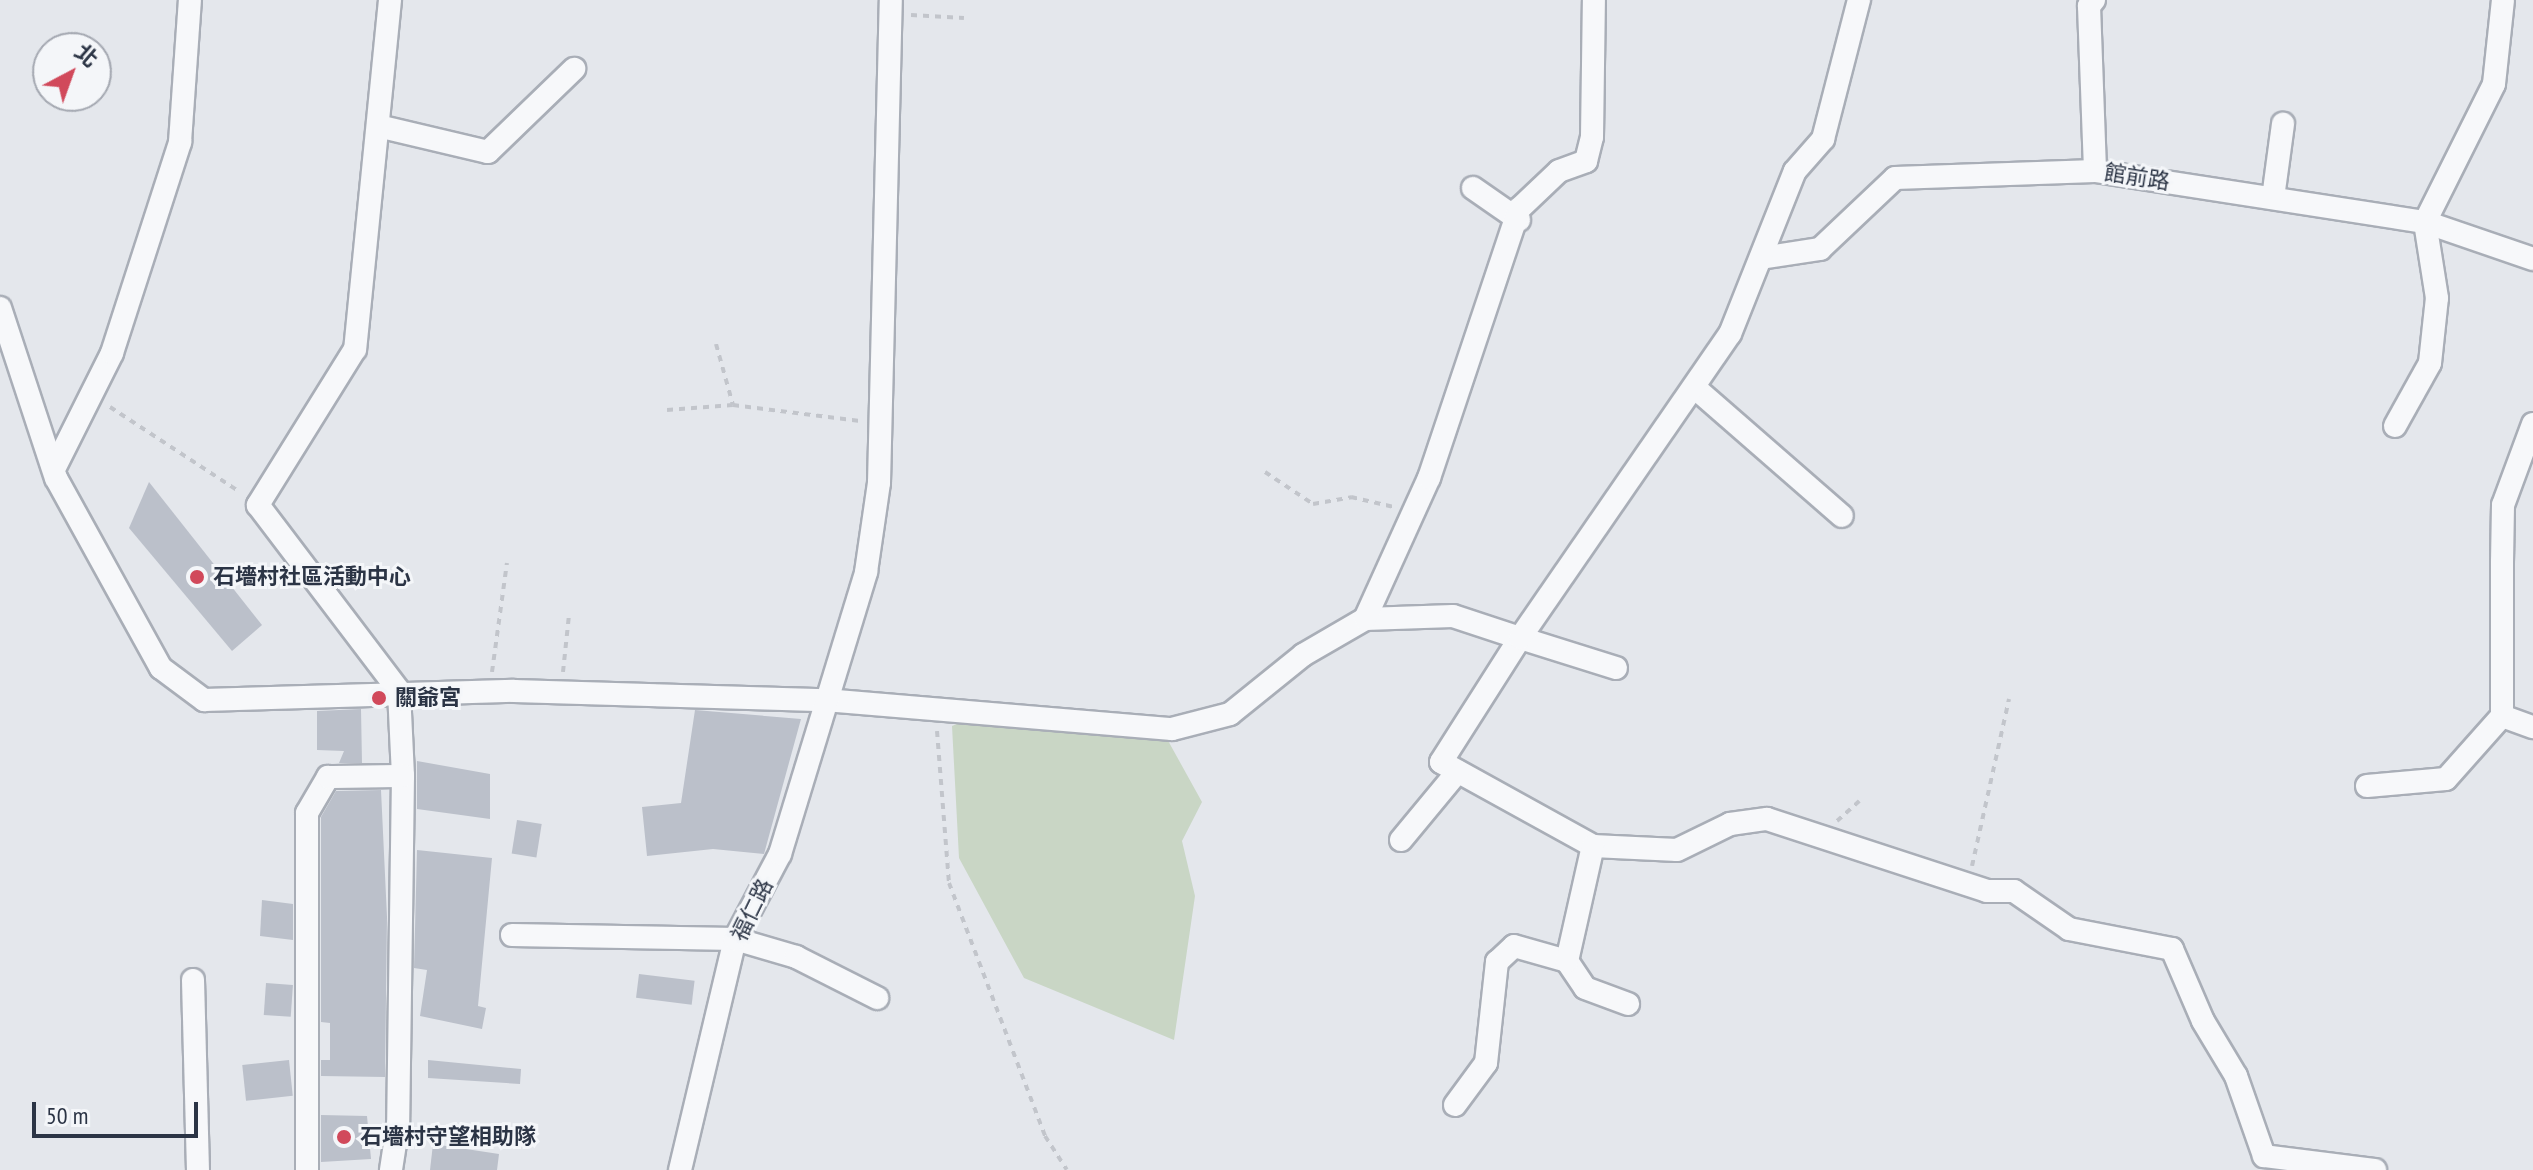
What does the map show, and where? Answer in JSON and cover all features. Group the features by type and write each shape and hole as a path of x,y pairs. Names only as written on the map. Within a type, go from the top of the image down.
{"street":[{"path":"54,469 112,353 180,142 190,0"},
{"path":"390,0 355,349 258,505 399,691 403,776 398,1124 391,1170"},
{"path":"1365,619 1413,516 1519,220 1519,209 1559,171 1586,161 1592,137 1594,0"},
{"path":"1859,0 1823,139 1795,171 1730,334 1520,638 1441,762 1593,846 1677,850 1730,824 1767,819 1968,884 2014,891 2069,929 2172,949 2203,1021 2236,1076 2264,1156 2375,1170"},
{"path":"2094,0 2089,6 2095,171"},
{"path":"2395,426 2430,363 2437,298 2425,222 2494,84 2503,0"},
{"name":"福仁路","path":"680,1170 735,939 780,854 866,572 881,424 891,7"},
{"path":"378,126 488,152 574,69"},
{"path":"2273,198 2283,124"},
{"name":"館前路","path":"1761,258 1820,249 1895,178 2095,171 2425,222 2533,259"},
{"path":"1473,188 1519,220"},
{"path":"0,308 54,469 161,668 204,700 399,691 561,692 825,700 1172,729 1230,714 1303,655 1365,619 1453,616 1616,668"},
{"path":"1694,387 1842,516"},
{"path":"2367,786 2446,779 2502,716 2503,505 2533,424"},
{"path":"2502,716 2533,727"},
{"path":"1401,840 1458,771"},
{"path":"307,1170 307,813 328,777 403,776"},
{"path":"1567,961 1593,846"},
{"path":"512,935 735,939 796,957 877,998"},
{"path":"1455,1105 1486,1063 1497,962 1514,946 1567,961 1585,988 1628,1004"},
{"path":"193,980 198,1170"}],"path":[{"path":"891,7 964,18"},
{"path":"716,344 733,405"},
{"path":"91,396 170,442 258,505"},
{"path":"667,410 733,405 881,424"},
{"path":"1265,472 1313,504 1351,497 1413,516"},
{"path":"489,691 507,563"},
{"path":"561,692 569,615"},
{"path":"1968,884 2009,699"},
{"path":"936,709 949,883 1045,1136 1067,1170"}],"green space":[{"path":"972,718 1166,737 1202,802 1182,841 1195,896 1174,1040 1024,978 959,858 952,726"}],"building":[{"name":"石墻村社區活動中心","path":"149,482 262,625 232,651 129,528"},
{"path":"361,709 362,763 339,763 344,751 317,750 317,711"},
{"path":"695,710 801,719 764,854 713,849 647,856 642,807 681,803"},
{"path":"417,761 490,774 490,819 417,809"},
{"path":"381,790 387,917 385,1077 321,1076 321,1060 330,1060 330,1023 321,1022 321,817 336,791"},
{"path":"517,820 542,824 536,857 512,854"},
{"path":"417,850 492,858 478,1006 486,1008 482,1029 420,1016 427,970 414,968"},
{"path":"262,900 293,904 293,940 260,936"},
{"path":"639,974 695,981 692,1005 636,998"},
{"path":"266,983 293,985 291,1017 264,1015"},
{"path":"289,1060 293,1096 246,1101 242,1065"},
{"path":"428,1060 521,1069 520,1084 428,1078"},
{"name":"石墻村守望相助隊","path":"321,1115 367,1116 371,1159 321,1162"},
{"path":"433,1144 499,1154 497,1170 430,1170"}],"place":[{"name":"石墻村社區活動中心","path":"197,577"},
{"name":"關爺宮","path":"379,698"},
{"name":"石墻村守望相助隊","path":"344,1137"}]}
